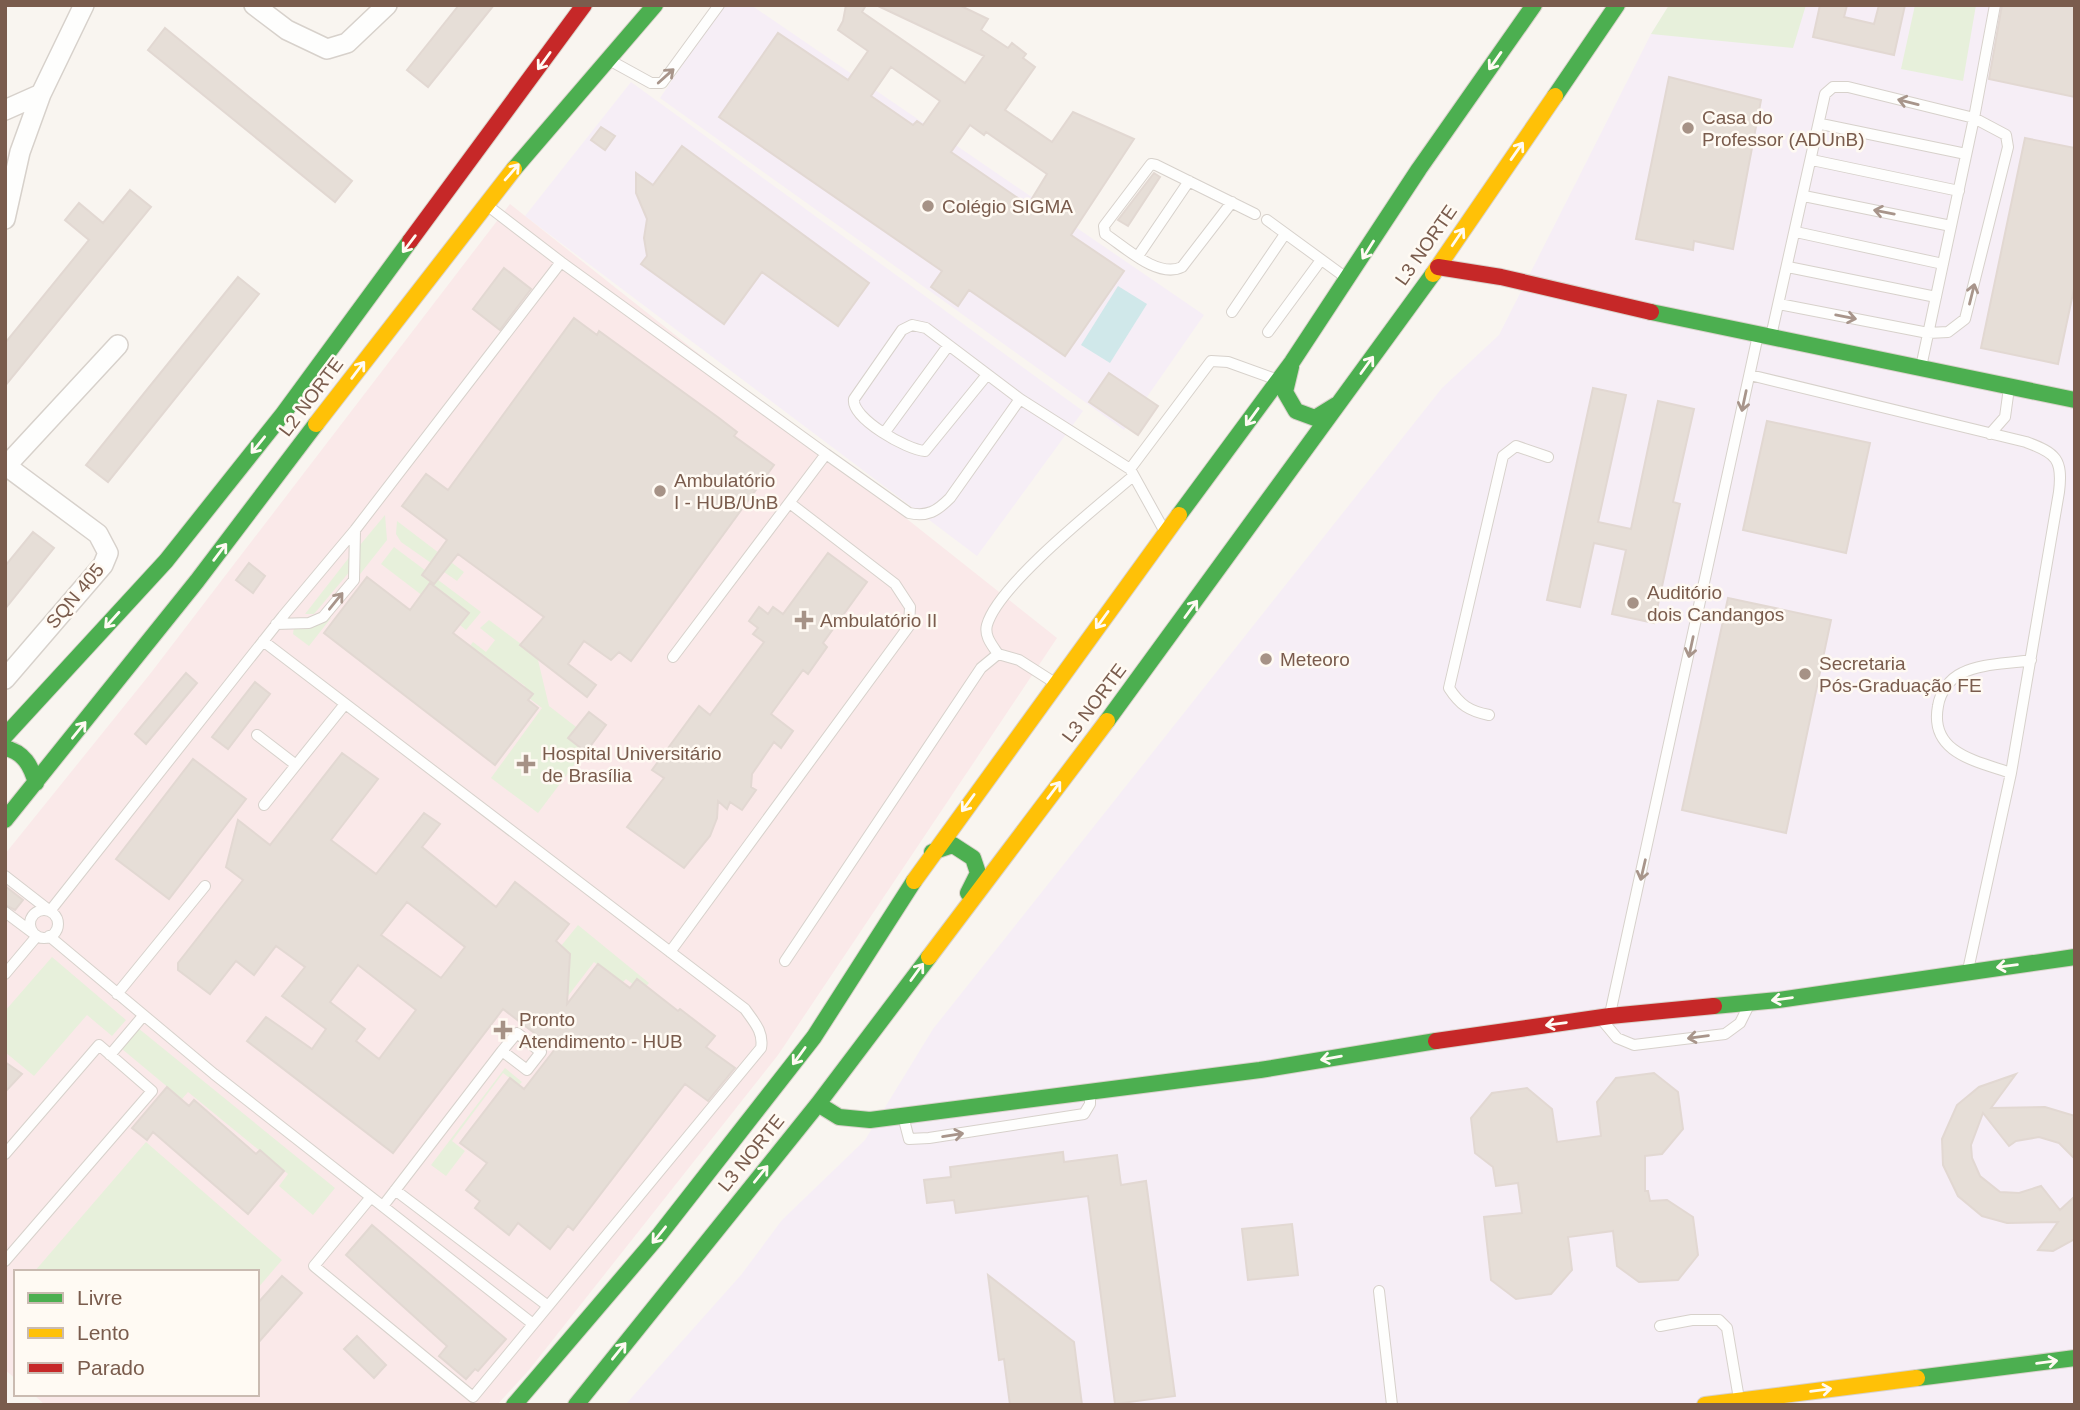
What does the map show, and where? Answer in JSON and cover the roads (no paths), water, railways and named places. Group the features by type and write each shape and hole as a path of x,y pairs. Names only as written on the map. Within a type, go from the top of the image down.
{"main road":[{"name":"L2 NORTE","path":"5,736 166,561 283,414 584,5"},
{"name":"L2 NORTE","path":"5,820 206,570 485,203 655,5"},
{"name":"L3 NORTE","path":"514,1405 660,1234 782,1079 838,1001 932,852 1292,362 1349,280 1419,169 1534,5"},
{"name":"L3 NORTE","path":"576,1405 818,1104 1178,627 1438,267 1617,5"},
{"path":"1438,267 1501,277 1765,335 2074,396"},
{"path":"1292,362 1285,393 1294,409 1303,416 1315,418 1339,404"},
{"path":"5,748 15,751 30,764 36,783"},
{"path":"932,852 953,845 968,852 978,864 978,873 951,925"},
{"path":"818,1104 839,1117 870,1120 1260,1070 1406,1045 1605,1017 1749,1003 2075,957"},
{"path":"1705,1405 2075,1358"}],"street":[{"path":"5,219 20,152 41,94 84,5"},
{"path":"254,5 287,30 327,49 347,43 387,5"},
{"path":"5,110 41,94"},
{"path":"5,135 20,152"},
{"name":"SQN 405","path":"5,679 103,565 108,553 98,534 5,465 118,345"}],"lane":[{"path":"607,60 651,83 662,83 719,5"},
{"path":"1921,367 1974,118 1994,5"},
{"path":"1749,1003 1747,1014 1725,1034 1633,1045 1617,1038 1605,1017 1750,375 1779,304 1821,124 1825,94 1833,87 1841,87 1974,118 2002,131 2008,147 1965,319 1948,332 1928,333 1779,304"},
{"path":"1821,124 1966,154"},
{"path":"1812,160 1959,191"},
{"path":"1231,202 1182,267 1165,271 1105,234 1106,219 1151,164 1189,181 1231,202 1255,214"},
{"path":"1138,256 1189,181"},
{"path":"1804,196 1951,226"},
{"path":"485,203 561,262 909,513 923,516 938,509 950,498 1020,399"},
{"path":"1266,220 1349,280"},
{"path":"1796,232 1943,264"},
{"path":"1232,312 1285,234"},
{"path":"1268,332 1321,260"},
{"path":"50,911 276,624 355,530 561,262"},
{"path":"1788,267 1936,297"},
{"path":"986,376 925,451 905,444 885,432 858,414 853,406 854,399 902,330 912,325 926,328 986,376 1131,473 1166,533"},
{"path":"885,432 948,346"},
{"path":"1056,684 1019,660 998,654 987,637 986,627 1009,589 1131,473 1211,361 1228,362 1279,380"},
{"path":"1750,375 2040,447 2055,456 2062,472 2011,773 1968,971"},
{"path":"1990,434 2005,417 2009,385"},
{"path":"1489,715 1470,711 1457,700 1449,688 1503,456 1516,446 1548,457"},
{"path":"673,657 791,504 826,454"},
{"path":"670,952 909,626 910,607 895,584 791,504"},
{"path":"276,624 309,623 323,617 354,580 355,530"},
{"path":"263,641 745,1009 760,1031 761,1048 473,1396 314,1266 371,1197"},
{"path":"785,961 981,668 998,654"},
{"path":"2011,773 1963,757 1946,746 1936,729 1939,698 1950,681 1961,673 1977,667 2031,660"},
{"path":"264,805 345,704"},
{"path":"257,735 296,765"},
{"path":"5,876 50,911 58,922 56,931 49,936 37,936 5,912"},
{"path":"117,994 205,886"},
{"path":"37,936 30,925 32,916 40,910 50,911"},
{"path":"5,974 37,936"},
{"path":"49,936 144,1016 533,1324"},
{"path":"110,1055 144,1016"},
{"path":"5,1154 99,1045 152,1091 5,1261"},
{"path":"383,1206 502,1051"},
{"path":"903,1116 909,1139 929,1138 1084,1114 1090,1104 1090,1093"},
{"path":"395,1190 548,1306"},
{"path":"1379,1291 1392,1405"},
{"path":"1660,1326 1692,1320 1719,1320 1727,1328 1739,1400"}],"water":[{"path":"1118,286 1147,304 1110,363 1081,345"}],"place":[{"name":"Casa do Professor (ADUnB)","path":"1688,128"},
{"name":"Colégio SIGMA","path":"928,206"},
{"name":"Ambulatório I - HUB/UnB","path":"660,491"},
{"name":"Auditório dois Candangos","path":"1633,603"},
{"name":"Ambulatório II","path":"804,620"},
{"name":"Meteoro","path":"1266,659"},
{"name":"Secretaria Pós-Graduação FE","path":"1805,674"},
{"name":"Hospital Universitário de Brasília","path":"526,764"},
{"name":"Pronto Atendimento - HUB","path":"503,1030"}]}
